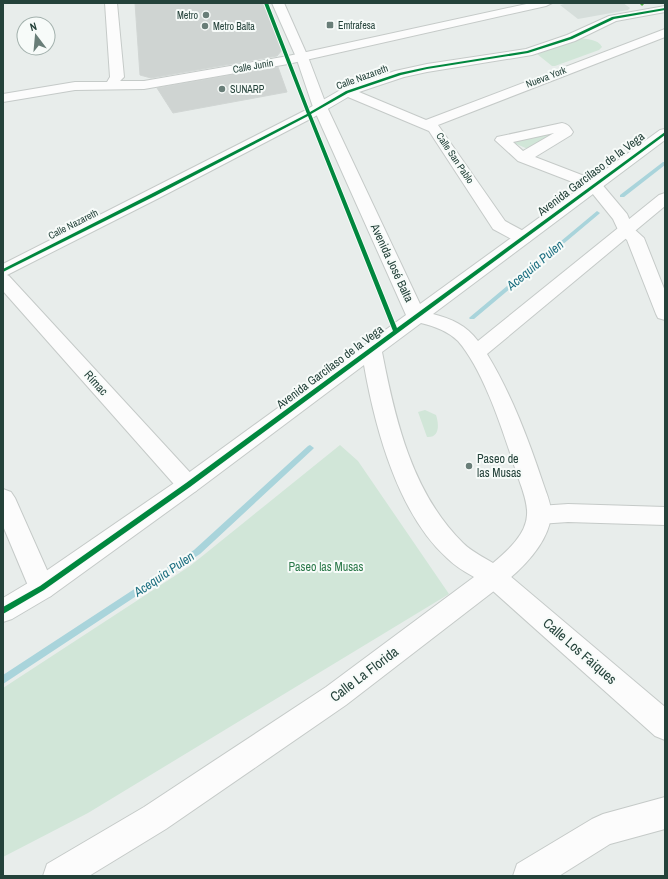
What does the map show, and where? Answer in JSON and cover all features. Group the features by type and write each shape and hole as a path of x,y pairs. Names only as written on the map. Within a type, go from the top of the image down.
{"street":[{"path":"110,86 117,76 111,3"},
{"name":"Avenida José Balta","path":"278,3 302,57 320,107 416,316 436,320 454,328 463,334 477,352 500,398 518,443 540,515"},
{"name":"Calle Junín","path":"3,98 75,86 144,85 302,57 546,3"},
{"path":"643,6 665,22"},
{"name":"Calle Nazareth","path":"3,271 153,195 347,92 400,74 528,52 564,41 643,6 665,9"},
{"path":"585,31 598,36"},
{"name":"Nueva York","path":"427,124 624,47 665,33"},
{"path":"611,42 624,47"},
{"path":"528,52 559,72"},
{"name":"Calle San Pablo","path":"347,92 434,128 499,225 523,238"},
{"path":"523,158 566,132 562,127 502,140 523,158 594,185 621,218 626,230 635,238 665,314"},
{"name":"Avenida Garcilaso de la Vega","path":"3,611 42,588 188,486 371,349 665,133"},
{"path":"477,352 665,198"},
{"name":"Rímac","path":"3,280 188,486"},
{"path":"371,349 378,387 387,421 414,494 432,526 455,551 494,577"},
{"path":"3,498 42,588"},
{"path":"540,515 568,513 665,516"},
{"name":"Calle La Florida","path":"59,876 154,818 336,696 514,561 526,546 540,515"},
{"name":"Calle Los Faiques","path":"494,577 665,726"},
{"path":"529,876 603,830 665,813"}],"shaded area":[{"path":"568,3 623,3 630,8 628,10 578,19 560,5"}],"green space":[{"path":"578,38 598,42 602,47 599,50 555,66 552,66 537,54"},
{"path":"555,132 557,134 530,150 512,142"},
{"path":"425,410 436,415 437,419 438,430 431,437 427,437 418,412"},
{"name":"Paseo las Musas","path":"340,445 358,461 449,594 88,813 3,857 3,688 190,566"}],"building":[{"name":"Metro Balta","path":"135,3 265,3 283,49 277,56 151,78 140,75"},
{"name":"SUNARP","path":"278,67 287,92 173,113 157,88"}],"waterway":[{"name":"Acequia Pulen","path":"622,196 665,163"},
{"name":"Acequia Pulen","path":"472,318 597,213"},
{"name":"Acequia Pulen","path":"3,680 197,552 310,448"}],"cycle path":[{"path":"266,3 396,331"},
{"path":"3,271 309,114 347,92 400,74 427,68 528,52 571,38 613,18 665,9"},
{"path":"3,611 42,588 188,485 665,133"}],"place":[{"name":"Metro","path":"206,15"},
{"name":"Emtrafesa","path":"330,25"},
{"name":"Metro Balta","path":"205,26"},
{"name":"SUNARP","path":"222,89"},
{"name":"Paseo de las Musas","path":"469,466"}]}
